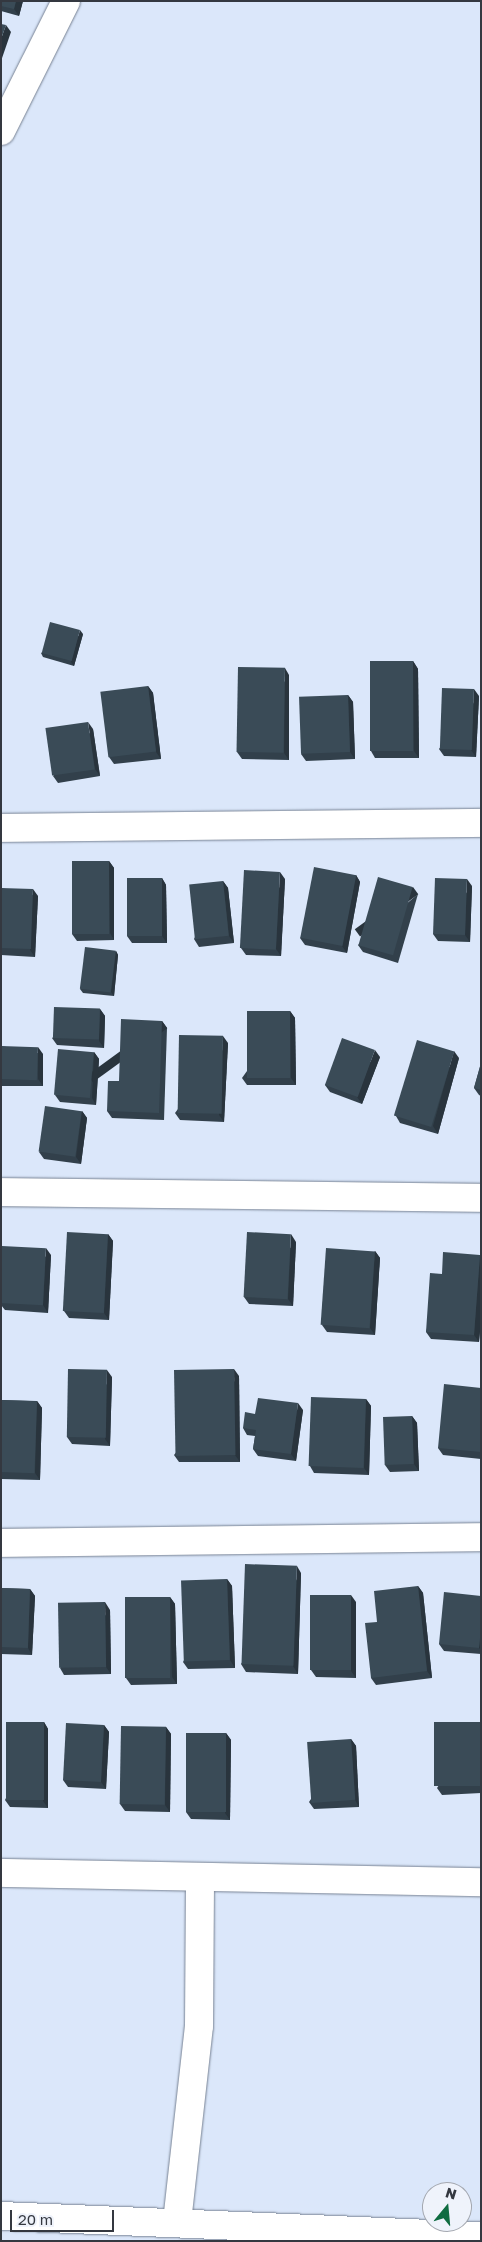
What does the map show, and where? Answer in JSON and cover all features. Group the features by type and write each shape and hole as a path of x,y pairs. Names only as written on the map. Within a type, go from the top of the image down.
{"street":[{"path":"1,131 60,3"},
{"path":"1,828 481,823"},
{"path":"1,1192 481,1198"},
{"path":"1,1542 481,1537"},
{"path":"1,1873 481,1882"},
{"path":"177,2222 199,2026 200,1877"},
{"path":"1,2216 481,2236"}],"building":[{"path":"1,1 16,1 14,9 1,6"},
{"path":"1,24 6,25 1,39"},
{"path":"50,622 80,630 72,661 42,653"},
{"path":"370,661 413,661 413,751 370,751"},
{"path":"238,667 285,668 284,753 237,752"},
{"path":"148,686 156,752 108,757 100,692"},
{"path":"442,688 474,689 472,750 440,749"},
{"path":"348,695 350,752 301,754 299,697"},
{"path":"88,722 95,770 52,776 45,728"},
{"path":"72,861 109,861 109,934 72,934"},
{"path":"314,867 356,875 342,946 300,938"},
{"path":"244,870 280,872 276,950 240,948"},
{"path":"378,877 413,887 393,955 358,945"},
{"path":"127,878 162,878 162,936 127,936"},
{"path":"435,878 467,879 465,935 433,934"},
{"path":"223,881 229,936 195,939 189,885"},
{"path":"1,888 33,889 31,949 1,948"},
{"path":"85,947 116,951 111,992 80,989"},
{"path":"54,1007 100,1009 99,1040 53,1038"},
{"path":"247,1011 290,1011 290,1078 247,1078"},
{"path":"121,1019 162,1021 159,1113 107,1111 108,1081 119,1081"},
{"path":"179,1035 223,1036 222,1114 178,1113"},
{"path":"342,1038 375,1050 358,1097 325,1085"},
{"path":"417,1040 454,1051 431,1127 394,1116"},
{"path":"1,1046 38,1047 37,1080 1,1079"},
{"path":"58,1049 94,1052 90,1098 54,1095"},
{"path":"481,1063 481,1090 474,1088"},
{"path":"45,1106 82,1111 75,1157 39,1152"},
{"path":"67,1232 108,1234 104,1313 63,1311"},
{"path":"247,1232 291,1234 288,1299 244,1297"},
{"path":"2,1246 46,1248 43,1305 1,1303"},
{"path":"326,1248 375,1251 370,1328 321,1325"},
{"path":"443,1252 480,1255 474,1335 426,1332 430,1273 442,1274"},
{"path":"68,1369 107,1370 106,1438 67,1437"},
{"path":"234,1369 236,1455 176,1456 174,1370"},
{"path":"444,1384 481,1388 481,1452 438,1448"},
{"path":"311,1397 366,1399 364,1468 309,1466"},
{"path":"258,1398 298,1403 291,1454 253,1449 256,1430 243,1428 245,1412 255,1414"},
{"path":"1,1400 37,1401 34,1473 1,1472"},
{"path":"412,1416 414,1464 385,1465 383,1417"},
{"path":"245,1564 297,1566 293,1666 242,1664"},
{"path":"227,1579 230,1660 184,1662 181,1581"},
{"path":"418,1586 427,1671 371,1678 365,1623 377,1622 374,1591"},
{"path":"1,1588 30,1589 28,1648 1,1647"},
{"path":"444,1592 481,1596 479,1648 439,1644"},
{"path":"310,1595 351,1595 351,1670 310,1670"},
{"path":"125,1597 170,1597 170,1678 125,1678"},
{"path":"105,1602 106,1667 59,1668 58,1603"},
{"path":"6,1722 44,1722 44,1800 6,1800"},
{"path":"434,1722 481,1722 481,1786 434,1786"},
{"path":"66,1723 104,1725 101,1782 63,1780"},
{"path":"121,1726 166,1727 165,1805 120,1804"},
{"path":"186,1733 226,1733 226,1812 186,1812"},
{"path":"351,1739 355,1800 311,1803 307,1742"}]}
